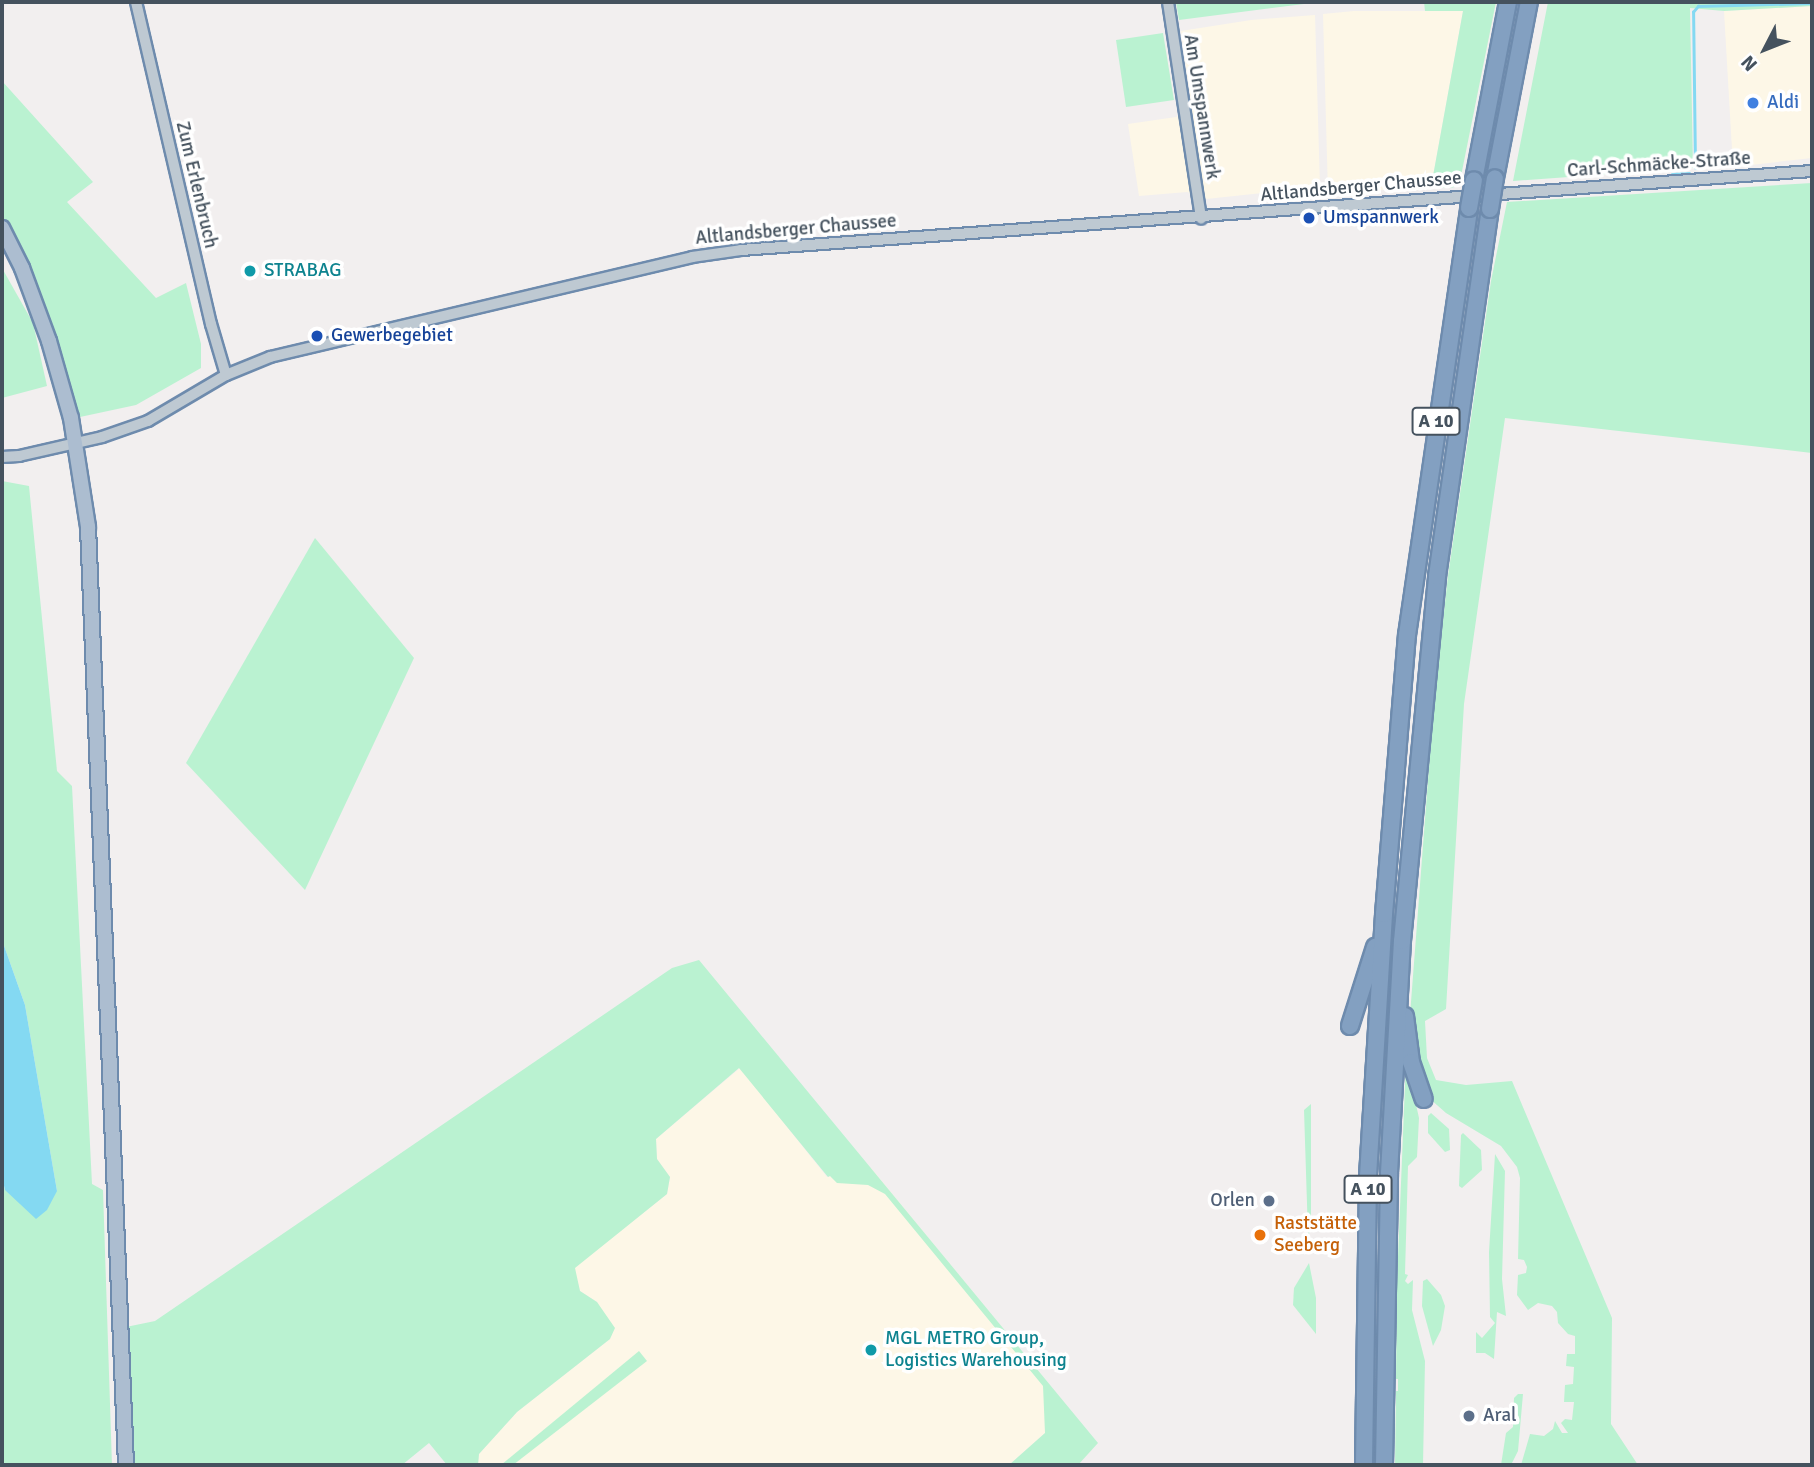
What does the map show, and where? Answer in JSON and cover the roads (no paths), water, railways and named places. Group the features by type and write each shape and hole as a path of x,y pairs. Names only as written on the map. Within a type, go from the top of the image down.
{"highway":[{"name":"A 10","path":"1364,1465 1368,1176 1384,914 1407,635 1469,208 1508,2"},
{"name":"A 10","path":"1384,1465 1390,1173 1400,971 1437,576 1490,209 1529,2"},
{"path":"1350,1026 1384,914"},
{"path":"1400,971 1409,1050 1424,1099"}],"main road":[{"path":"2,228 22,268 42,320 72,418 88,527 126,1465"}],"street":[{"name":"Zum Erlenbruch","path":"136,2 208,312 226,375"},
{"name":"Am Umspannwerk","path":"1168,2 1201,218"},
{"name":"Carl-Schmäcke-Straße","path":"1508,194 1812,171"},
{"name":"Altlandsberger Chaussee","path":"2,457 102,438 164,414 250,363 293,350 692,257 755,249 1508,194"}],"water":[{"path":"2,940 25,1005 57,1191 47,1210 36,1219 5,1190 2,1177"}],"waterway":[{"path":"1695,168 1693,12 1698,6 1812,3"},
{"path":"1672,174 1689,173"}],"place":[{"name":"Aldi","path":"1753,103"},
{"name":"Umspannwerk","path":"1309,218"},
{"name":"STRABAG","path":"250,271"},
{"name":"Gewerbegebiet","path":"317,336"},
{"name":"Orlen","path":"1269,1201"},
{"name":"Raststätte Seeberg","path":"1260,1235"},
{"name":"MGL METRO Group, Logistics Warehousing","path":"871,1350"},
{"name":"Aral","path":"1469,1416"}]}
